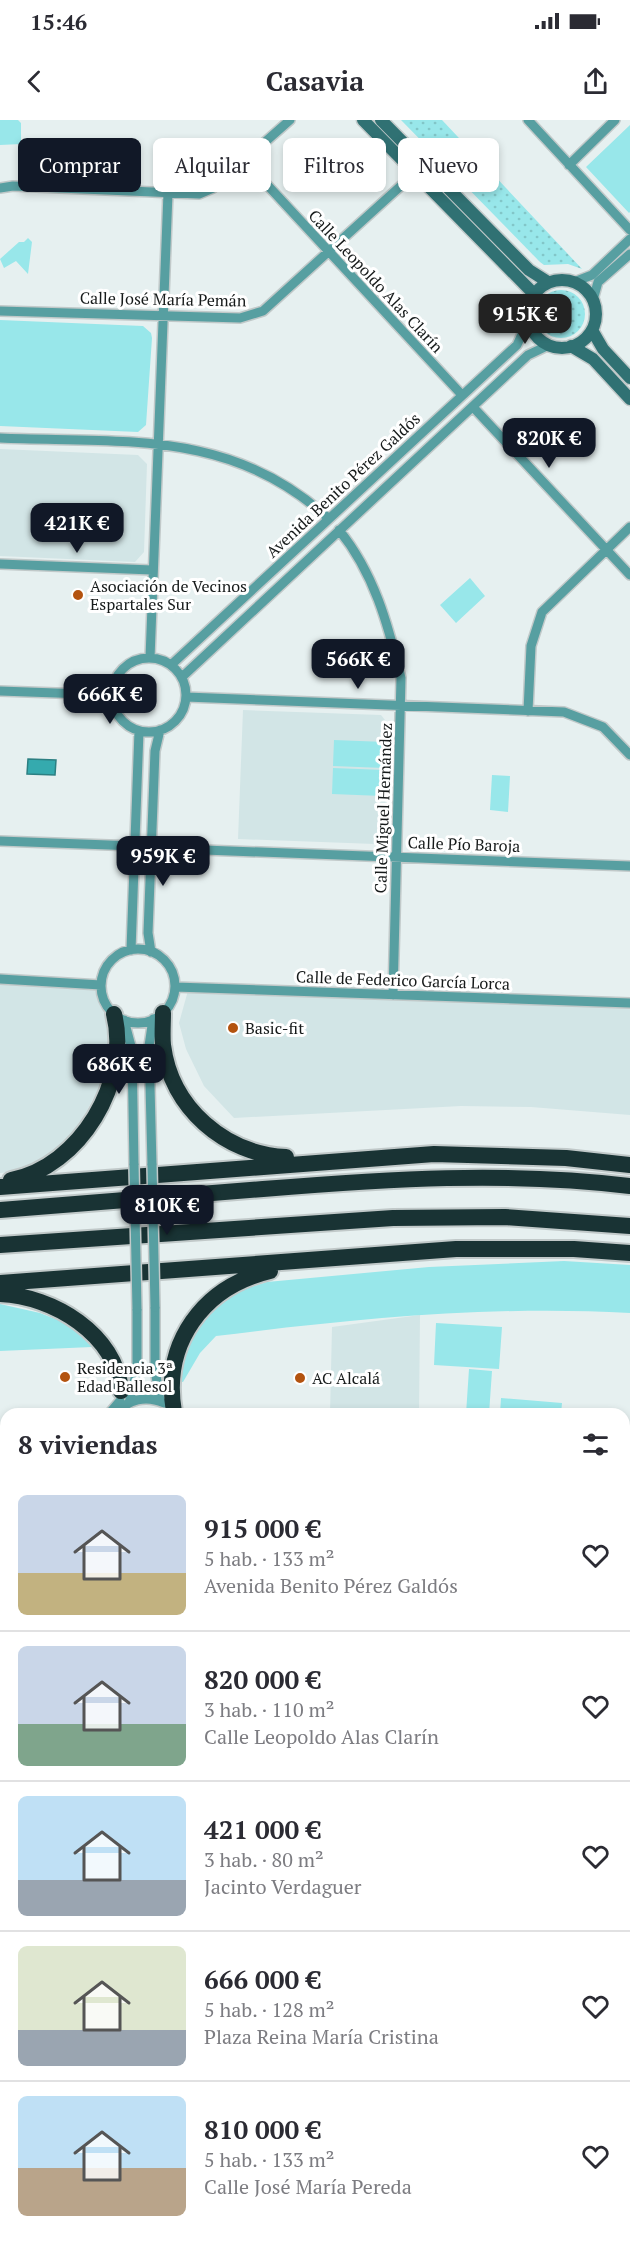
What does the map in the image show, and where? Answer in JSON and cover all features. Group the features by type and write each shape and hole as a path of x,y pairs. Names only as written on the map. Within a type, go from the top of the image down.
{"highway":[{"path":"158,1016 163,1045 178,1089 196,1117 216,1134 241,1149 270,1156 297,1158 398,1151 419,1155"},
{"path":"0,1182 20,1178 40,1170 62,1155 91,1124 115,1066 119,1043 119,1017"},
{"path":"0,1187 419,1155 483,1154 566,1158 630,1165"},
{"path":"0,1210 368,1181 506,1176 571,1179 630,1186"},
{"path":"0,1245 393,1218 505,1216 630,1226"},
{"path":"0,1283 168,1272 365,1255 519,1248 630,1253"},
{"path":"173,1408 170,1386 183,1341 194,1319 226,1287 252,1275 365,1255"},
{"path":"0,1294 43,1302 67,1314 105,1346 116,1367 121,1404"}],"street":[{"path":"270,138 290,120"},
{"path":"363,120 398,156"},
{"path":"381,120 529,270 548,282"},
{"path":"528,120 630,230"},
{"path":"568,165 615,120"},
{"path":"0,188 13,186 199,194 204,192"},
{"name":"Calle Leopoldo Alas Clarín","path":"271,189 462,395"},
{"name":"Calle José María Pemán","path":"0,311 252,316 263,311 398,189"},
{"path":"434,192 534,294"},
{"path":"150,658 168,193"},
{"path":"574,282 592,275 630,239"},
{"path":"593,300 583,287 574,282 566,280 548,282 534,294 528,312 528,321 539,340 549,345 560,348 580,343 592,330 596,317 593,300 598,282 630,254"},
{"name":"Avenida Benito Pérez Galdós","path":"171,665 517,345 528,321"},
{"path":"592,330 603,349 630,378"},
{"name":"Avenida Benito Pérez Galdós","path":"182,677 528,355 549,345"},
{"path":"571,346 593,358 630,399"},
{"path":"473,407 630,575"},
{"path":"0,438 158,444 218,455 254,467 288,485 328,519"},
{"path":"528,711 531,646 542,612 630,527"},
{"name":"Calle Miguel Hernández","path":"339,530 369,572 389,629 401,678 402,706 394,857 393,995"},
{"path":"0,564 152,570"},
{"path":"150,658 171,665 182,677 186,697 183,711 177,719 160,730 140,730 124,721 116,712 112,695 120,673 129,664 150,658"},
{"path":"0,691 112,695"},
{"path":"186,697 564,712 584,718 603,728 630,755"},
{"path":"130,950 140,730"},
{"path":"151,952 148,925 155,751 160,730"},
{"path":"0,841 136,846"},
{"name":"Calle Pío Baroja","path":"152,848 630,866"},
{"path":"119,1017 142,1023 158,1016 171,1002 175,987 168,965 151,952 130,950 110,962 101,985 103,999 119,1017 132,1050 137,1370 121,1404"},
{"path":"0,979 101,985"},
{"name":"Calle de Federico García Lorca","path":"175,987 630,1003"},
{"path":"158,1016 149,1047 155,1369 173,1408"},
{"path":"121,1404 150,1398 173,1408"}],"shaded area":[{"path":"0,120 18,120 21,123 21,138 18,138 18,144 0,145"},
{"path":"401,120 442,120 459,138 419,138"},
{"path":"630,125 630,212 629,213 586,167"},
{"path":"499,181 582,269 568,264 544,265 471,192 499,192"},
{"path":"28,238 32,242 28,274 16,261 4,268 0,259 19,242 24,242"},
{"path":"556,290 566,290 581,300 585,314 584,323 575,334 566,338 556,338 541,328 537,319 537,309 547,294"},
{"path":"0,320 143,326 151,333 152,338 146,425 138,432 0,426"},
{"path":"0,449 138,455 147,464 144,552 135,562 0,556"},
{"path":"470,578 485,596 456,623 440,605"},
{"path":"243,710 381,715 389,725 384,835 375,844 238,839"},
{"path":"334,740 385,742 384,768 333,766"},
{"path":"28,759 56,760 55,775 27,774"},
{"path":"333,768 384,770 382,796 332,794"},
{"path":"492,775 510,776 508,812 490,810"},
{"path":"0,979 101,985 103,999 114,1014 113,1043 100,1086 76,1131 47,1158 14,1172 0,1173"},
{"path":"189,987 630,1003 630,1115 531,1107 461,1106 234,1118 204,1086 186,1049 179,1023"},
{"path":"564,1261 630,1265 630,1313 474,1312 371,1319 216,1336 200,1353 183,1382 175,1381 188,1340 210,1308 236,1292 267,1282 429,1267"},
{"path":"0,1304 40,1313 68,1324 92,1347 0,1351"},
{"path":"420,1315 419,1408 330,1408 332,1327"},
{"path":"436,1323 502,1327 499,1369 434,1365"},
{"path":"469,1369 492,1371 489,1408 466,1408"},
{"path":"501,1398 562,1403 562,1408 500,1408"}],"place":[{"name":"Asociación de Vecinos Espartales Sur","path":"78,595"},
{"name":"Basic-fit","path":"233,1028"},
{"name":"Residencia 3ª Edad Ballesol","path":"65,1377"},
{"name":"AC Alcalá","path":"300,1378"}]}
